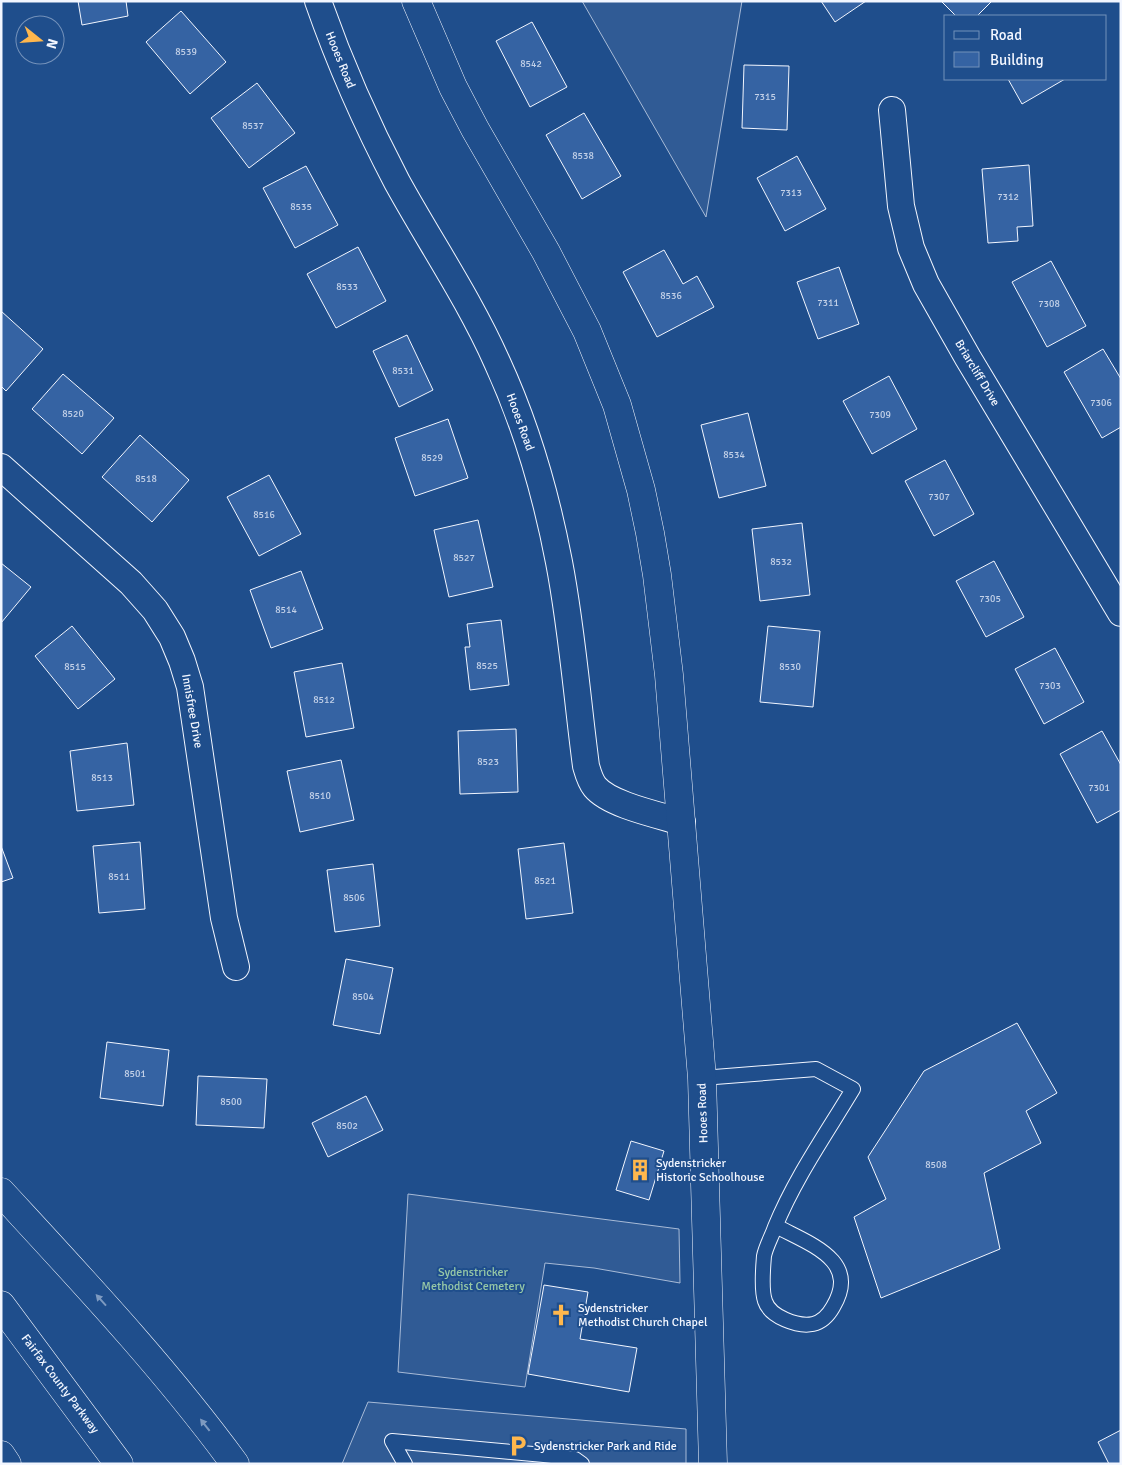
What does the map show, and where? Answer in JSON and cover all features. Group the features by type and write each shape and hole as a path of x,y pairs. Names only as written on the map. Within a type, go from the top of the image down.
{"main road":[{"name":"Hooes Road","path":"416,1 457,95 569,294 587,331 616,405 641,490 657,575 669,675 702,1078 713,1464"},
{"path":"1,1192 121,1323 175,1386 235,1464"},
{"name":"Fairfax County Parkway","path":"1,1305 119,1464"},
{"path":"1,1456 7,1464"}],"street":[{"name":"Hooes Road","path":"318,1 334,47 364,117 398,183 475,316 498,364 525,433 545,499 559,562 586,766 589,776 595,787 613,799 682,822"},
{"name":"Briarcliff Drive","path":"892,110 902,206 912,248 926,284 973,367 1121,614"},
{"name":"Innisfree Drive","path":"1,467 131,583 155,610 172,637 190,686 224,918 236,967"}],"lane":[{"path":"702,1078 816,1069 854,1089 788,1196 764,1254 763,1280 765,1303 779,1317 794,1323 814,1324 829,1314 839,1298 842,1279 837,1265 827,1254 776,1226"},
{"path":"405,1464 392,1441 544,1455 575,1459 582,1464"}],"shaded area":[{"path":"582,1 742,1 706,217"},
{"name":"Sydenstricker Methodist Cemetery","path":"408,1194 679,1229 680,1283 594,1268 545,1263 525,1387 398,1372"},
{"name":"Sydenstricker Park and Ride","path":"368,1402 686,1429 686,1464 342,1464"}],"building":[{"path":"78,1 126,1 128,16 82,25"},
{"path":"821,1 866,1 835,22"},
{"path":"941,1 992,1 978,15 955,15"},
{"path":"181,11 226,62 190,94 146,42"},
{"path":"532,22 567,87 530,107 496,41"},
{"path":"744,65 789,66 787,130 742,128"},
{"path":"1009,80 1063,80 1022,104"},
{"path":"257,83 295,133 249,168 211,118"},
{"path":"584,113 621,176 582,199 546,135"},
{"path":"797,156 826,209 785,231 757,178"},
{"path":"1029,165 1033,226 1017,227 1018,241 988,243 982,169"},
{"path":"306,166 338,225 295,248 263,188"},
{"path":"358,247 386,301 336,328 307,274"},
{"path":"664,250 683,284 697,276 714,307 657,337 623,272"},
{"path":"1051,261 1086,326 1047,347 1012,282"},
{"path":"839,267 859,324 818,339 797,282"},
{"path":"1,311 43,349 6,391 1,386"},
{"path":"407,335 433,390 399,407 373,351"},
{"path":"1103,349 1121,379 1121,427 1102,438 1064,372"},
{"path":"63,374 114,418 82,454 32,409"},
{"path":"889,376 917,429 872,454 843,401"},
{"path":"748,413 766,486 719,498 701,425"},
{"path":"448,419 468,478 415,496 395,438"},
{"path":"140,435 189,480 152,522 102,477"},
{"path":"945,460 974,514 934,536 905,481"},
{"path":"269,475 301,534 259,556 227,497"},
{"path":"478,520 493,587 449,597 434,530"},
{"path":"802,523 810,595 760,601 752,529"},
{"path":"994,561 1024,617 986,637 956,581"},
{"path":"1,563 31,587 1,623"},
{"path":"301,571 323,629 271,648 250,590"},
{"path":"501,620 509,685 470,690 465,647 470,647 467,624"},
{"path":"72,626 115,679 78,709 35,656"},
{"path":"768,626 820,631 813,707 760,702"},
{"path":"1055,648 1084,702 1044,724 1015,669"},
{"path":"342,663 354,728 306,737 294,672"},
{"path":"516,729 518,792 460,794 458,731"},
{"path":"1102,731 1121,765 1121,810 1097,823 1060,754"},
{"path":"127,743 134,805 77,811 70,751"},
{"path":"341,760 354,820 300,832 287,771"},
{"path":"140,842 145,909 99,913 93,846"},
{"path":"564,843 573,913 526,919 518,849"},
{"path":"1,846 13,878 1,882"},
{"path":"373,864 380,926 335,932 327,870"},
{"path":"346,959 393,968 380,1034 333,1025"},
{"path":"1017,1023 1057,1093 1026,1111 1041,1143 984,1173 1000,1249 881,1298 854,1217 886,1199 868,1157 924,1071"},
{"path":"107,1042 169,1050 163,1106 100,1098"},
{"path":"198,1076 267,1079 264,1128 196,1125"},
{"path":"366,1096 383,1130 328,1157 312,1123"},
{"name":"Sydenstricker Historic Schoolhouse","path":"631,1141 664,1151 649,1200 616,1190"},
{"name":"Sydenstricker Methodist Church Chapel","path":"544,1285 588,1292 580,1339 637,1348 629,1392 528,1374"},
{"path":"1121,1430 1121,1464 1109,1464 1098,1442"}],"place":[{"name":"Sydenstricker Historic Schoolhouse","path":"640,1170"},
{"name":"Sydenstricker Methodist Church Chapel","path":"561,1315"},
{"name":"Sydenstricker Park and Ride","path":"518,1446"}]}
